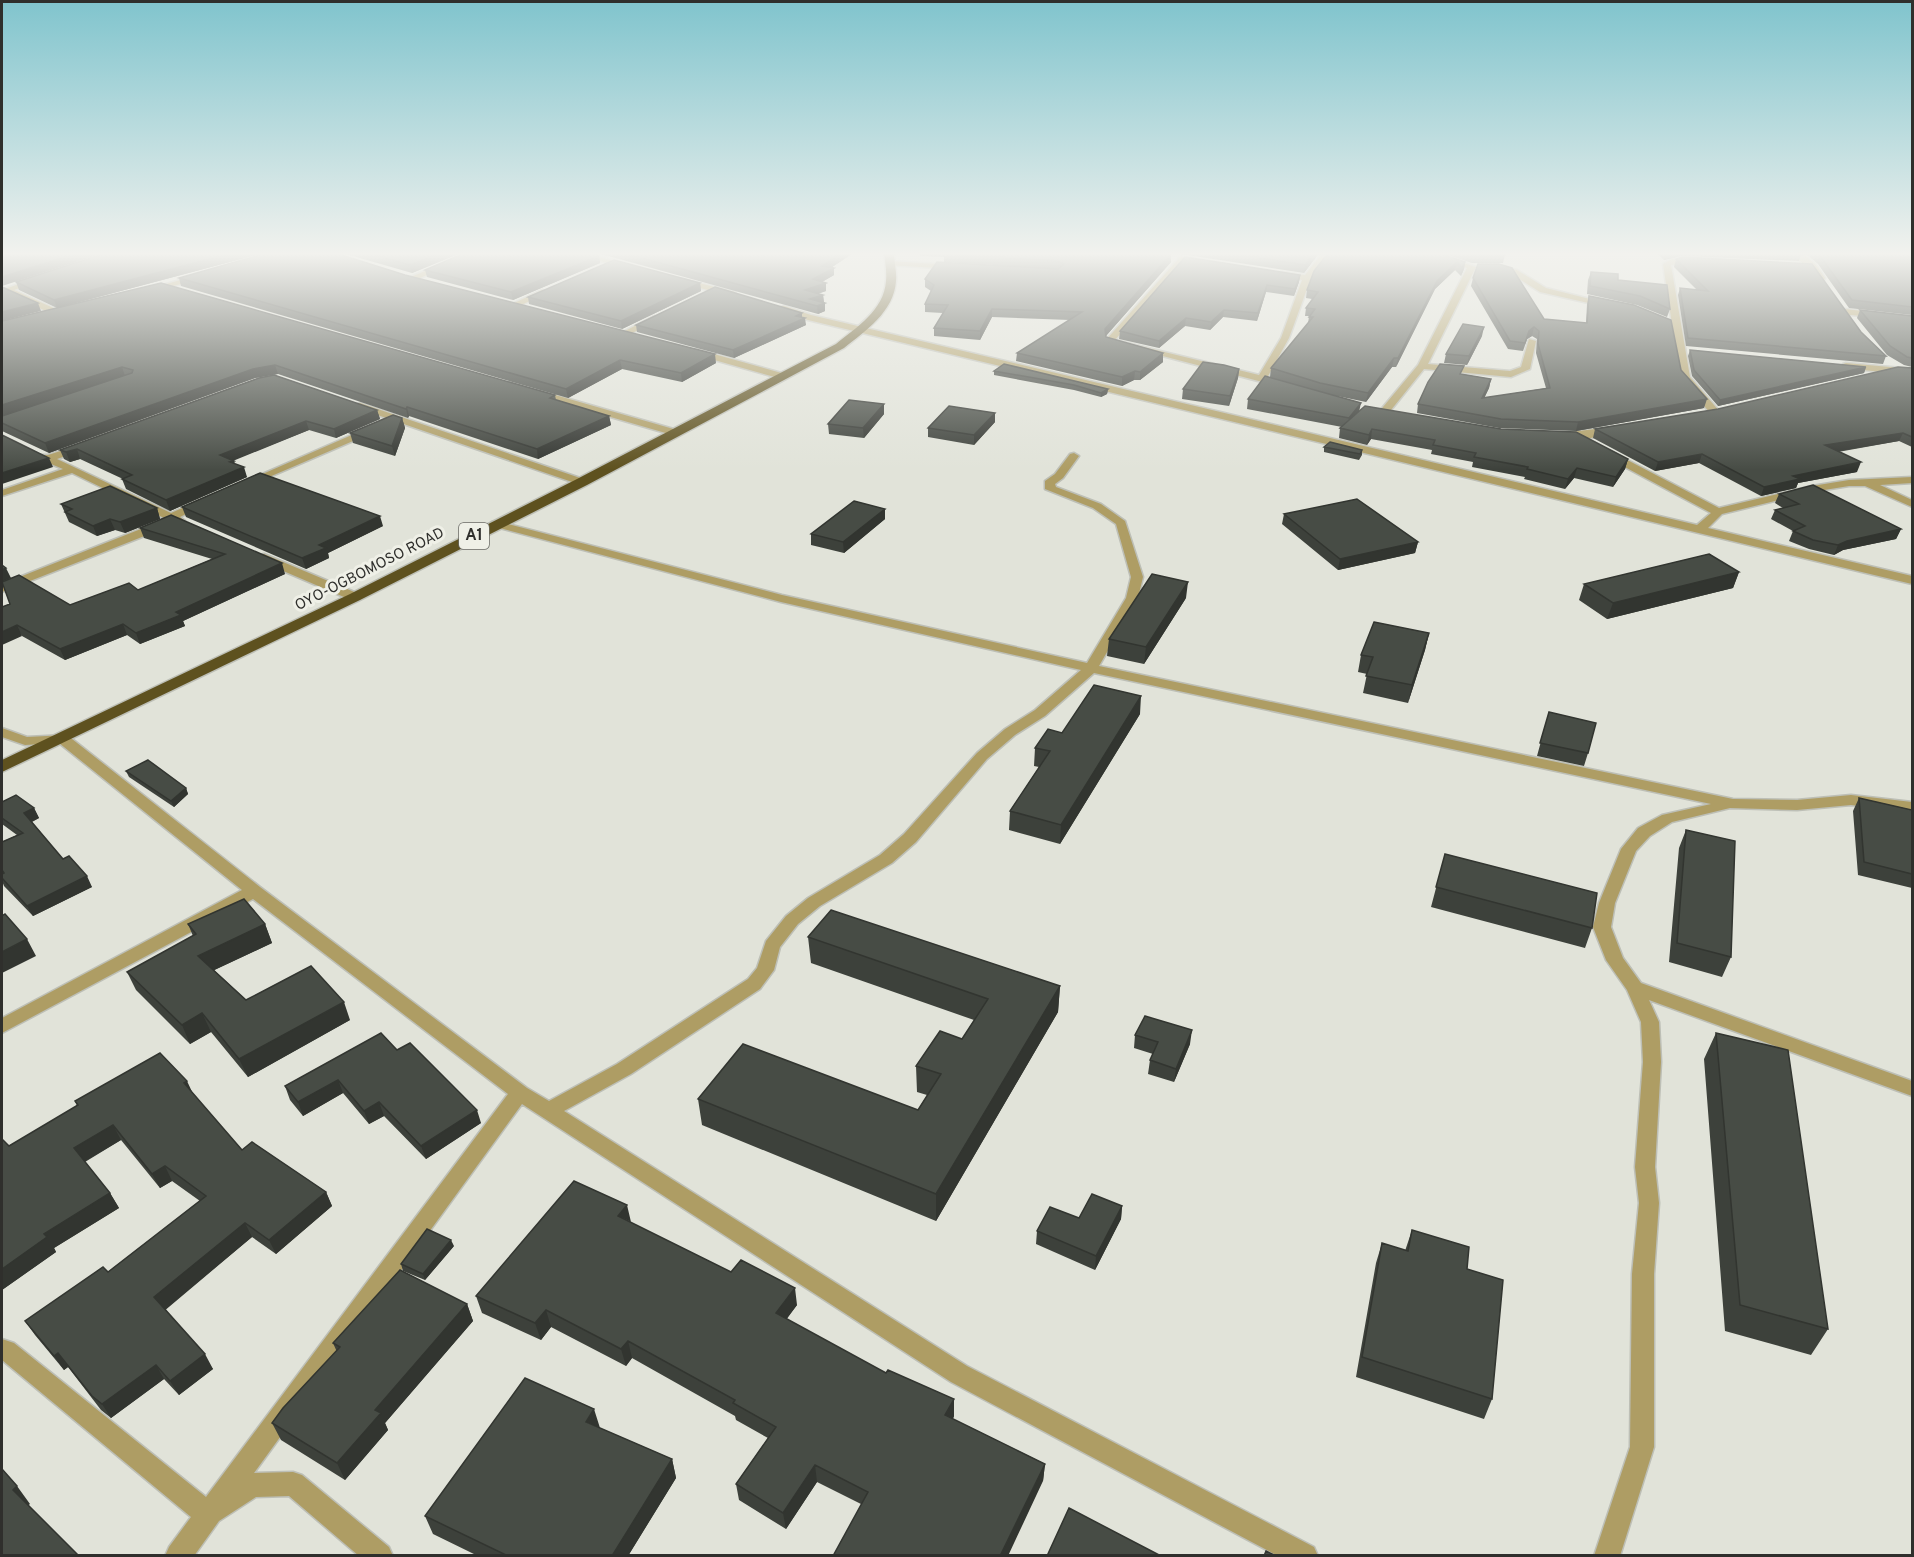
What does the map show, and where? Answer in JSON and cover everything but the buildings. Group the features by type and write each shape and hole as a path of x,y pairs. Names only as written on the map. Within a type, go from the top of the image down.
{"highway":[{"name":"OYO-OGBOMOSO ROAD","path":"2,767 355,597 582,482 840,346 866,325"}],"street":[{"path":"625,333 643,325"},
{"path":"840,325 1912,580"},
{"path":"1123,325 1109,341 1262,379 1297,391"},
{"path":"1262,379 1290,325"},
{"path":"1372,410 1388,414 1422,366 1446,325"},
{"path":"1675,326 1682,350 1685,378 1714,411"},
{"path":"614,330 636,336"},
{"path":"1422,366 1511,374 1520,372 1525,369 1532,341"},
{"path":"681,348 782,376"},
{"path":"1682,350 1693,351"},
{"path":"1888,362 1897,370"},
{"path":"1840,365 1912,372"},
{"path":"1863,378 1897,370"},
{"path":"526,390 673,432"},
{"path":"353,403 582,482"},
{"path":"1703,414 1726,409"},
{"path":"235,489 396,418"},
{"path":"1554,435 1576,436 1622,428"},
{"path":"1576,436 1718,513"},
{"path":"47,459 92,443"},
{"path":"29,450 192,526"},
{"path":"548,1111 624,1069 754,984 765,970 772,945 792,921 814,902 886,859 910,838 982,756 1010,732 1040,713 1091,668 1132,598 1137,577 1121,523 1115,516 1101,507 1051,489 1049,483 1059,476 1074,456"},
{"path":"2,493 73,469"},
{"path":"1700,530 1718,513 1812,489 1865,482 1912,480"},
{"path":"1865,482 1912,504"},
{"path":"170,517 213,498"},
{"path":"2,588 174,520 170,517"},
{"path":"496,524 781,598 1091,668 1733,804"},
{"path":"257,555 355,597"},
{"path":"2,732 26,741 62,738 254,891 520,1093 959,1374 1305,1556"},
{"path":"1607,1556 1641,1447 1643,1274 1649,1203 1645,1167 1652,1062 1650,1022 1635,988 1616,960 1602,927 1607,903 1629,849 1644,832 1667,818 1696,810 1733,804 1797,805 1851,800 1912,807"},
{"path":"2,1026 254,891"},
{"path":"1635,988 1912,1089"},
{"path":"178,1556 520,1093"},
{"path":"2,1348 207,1514"},
{"path":"207,1514 253,1485 293,1484 380,1556"}]}
